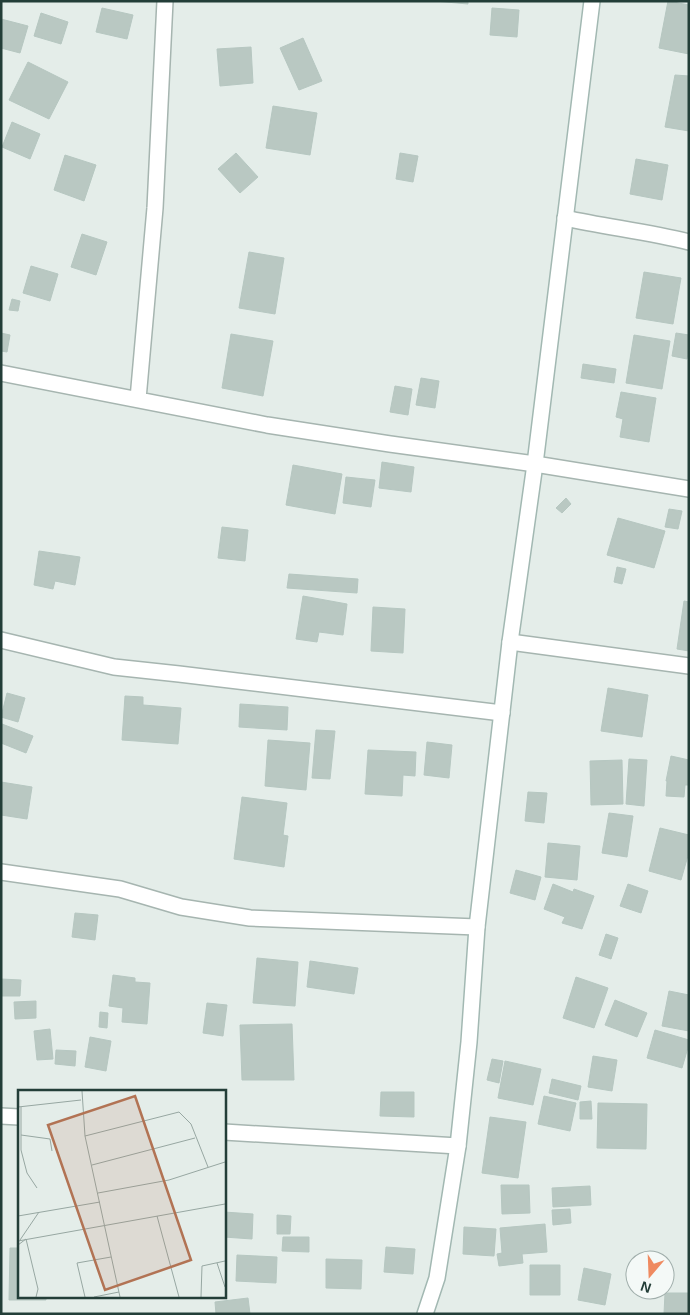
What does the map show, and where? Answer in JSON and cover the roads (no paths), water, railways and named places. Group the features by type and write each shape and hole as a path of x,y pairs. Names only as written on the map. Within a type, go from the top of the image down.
{"street":[{"path":"138,399 155,208 165,1"},
{"path":"425,1314 437,1278 458,1146 469,1042 476,927 510,642 536,464 592,1"},
{"path":"565,218 666,236 689,242"},
{"path":"1,373 267,425 536,464 689,489"},
{"path":"1,640 114,667 502,713"},
{"path":"510,642 689,666"},
{"path":"1,872 120,889 181,907 250,918 476,927"},
{"path":"1,1116 18,1117"},
{"path":"225,1132 458,1146"}]}
